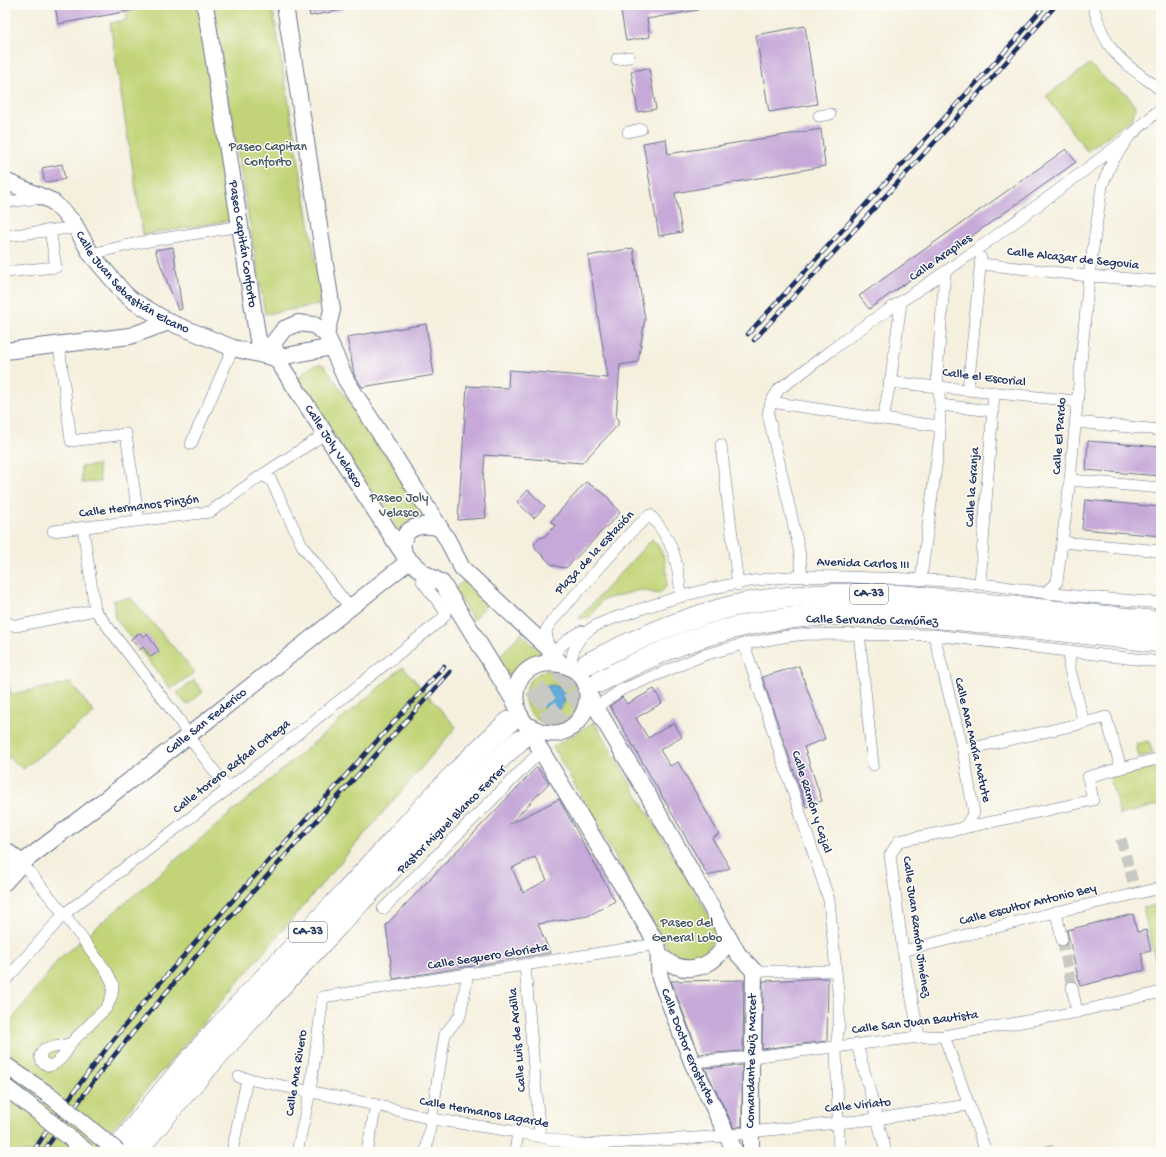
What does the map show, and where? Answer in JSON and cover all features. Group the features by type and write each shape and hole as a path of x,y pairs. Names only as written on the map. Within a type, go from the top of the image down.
{"highway":[{"name":"CA-33","path":"560,660 636,639 686,620 737,605 789,597 872,594 908,596 1161,622"},
{"name":"CA-33","path":"593,687 644,659 692,640 760,622 835,614 884,614 963,620 1161,642"},
{"name":"CA-33","path":"117,1152 172,1080 231,1014 460,769 518,723"},
{"name":"CA-33","path":"136,1152 185,1091 243,1026 472,785 518,723"}],"street":[{"name":"Paseo Capitán Conforto","path":"206,5 258,340"},
{"path":"285,5 332,310 329,341"},
{"path":"289,24 294,5"},
{"path":"1093,5 1105,40 1116,56 1161,90"},
{"path":"617,59 629,57"},
{"path":"1129,137 1161,108"},
{"path":"628,132 641,129"},
{"name":"Calle Arapiles","path":"771,402 779,389 882,314 901,303 977,249 1129,137"},
{"name":"Calle El Pardo","path":"1045,593 1057,582 1070,480 1076,401 1089,276 1102,186 1112,162 1129,137"},
{"name":"Calle Juan Sebastián Elcano","path":"5,181 52,201 63,211 77,229 91,254 132,300 169,322 233,348 276,358"},
{"path":"5,202 45,198"},
{"path":"91,254 137,244 241,226"},
{"path":"5,236 50,230 77,229"},
{"path":"5,272 56,267 50,230"},
{"path":"968,389 982,264 981,256 977,249"},
{"name":"Calle Alcazar de Segovia","path":"982,264 1089,276 1161,281"},
{"path":"921,579 940,436 940,405 937,374 945,272"},
{"path":"883,420 891,377 901,303"},
{"path":"5,351 130,336 169,322"},
{"path":"329,341 276,358 274,342 284,329 292,325 304,323 314,325 329,341 346,380 440,528 462,568 560,660 593,687 596,707 738,954 754,971 835,972"},
{"name":"Calle Joly Velasco","path":"258,340 276,358 407,558"},
{"path":"59,345 71,441 126,434 139,521"},
{"path":"191,444 233,348"},
{"name":"Calle el Escorial","path":"889,382 1076,401"},
{"name":"Calle la Granja","path":"980,584 994,393"},
{"path":"802,576 799,549 768,414 771,402 883,420 940,426"},
{"path":"940,405 993,411"},
{"path":"1075,422 1161,430"},
{"name":"Calle Hermanos Pinzón","path":"53,531 210,512 267,477 325,434"},
{"path":"721,445 738,585"},
{"path":"267,477 303,547 350,608"},
{"path":"1070,480 1161,488"},
{"name":"Plaza de la Estación","path":"560,660 546,630 552,621 634,529 650,515 661,528 674,552 681,597"},
{"path":"440,528 424,525 412,529 406,535 403,542 407,558 422,572 442,583 518,723 542,750 658,950 675,966 692,968 702,966 714,959 722,951 726,945 727,935"},
{"path":"83,528 95,610 180,720 188,736 228,788"},
{"path":"1062,542 1161,551"},
{"name":"Calle San Federico","path":"5,882 22,863 188,736 350,608 407,558"},
{"path":"442,583 462,568"},
{"name":"Calle torero Rafael Ortega","path":"5,981 64,914 228,788 441,620 445,615 442,607 422,581 422,572"},
{"name":"Avenida Carlos III","path":"681,597 738,585 802,576 921,579 980,584 1045,593 1161,603"},
{"path":"560,660 570,638 585,629 590,629 642,608 681,597"},
{"path":"5,622 16,626 95,610"},
{"path":"518,723 516,688 520,680 530,668 571,658 575,645 590,629"},
{"path":"859,633 873,765"},
{"name":"Calle Servando Camúñez","path":"596,707 621,690 704,655 744,644 788,636 859,633 934,635 1161,662"},
{"name":"Calle Ana María Matute","path":"934,635 963,750 974,813 964,828"},
{"name":"Calle Ramón y Cajal","path":"744,644 829,900 839,1025 836,1046 839,1152"},
{"path":"1070,651 1069,666 1084,723"},
{"path":"518,723 541,732 549,733 557,733 572,727 578,722 586,708 593,687"},
{"path":"963,750 1106,718 1121,768"},
{"name":"Pastor Miguel Blanco Ferrer","path":"383,909 542,750"},
{"path":"964,828 1093,800 1088,777 1161,758"},
{"name":"Calle Juan Ramón Jiménez","path":"919,1037 903,951 890,855 899,841 964,828"},
{"path":"5,850 22,863 64,914 107,972 113,984 112,995 107,1007 70,1044"},
{"name":"Calle Escultor Antonio Bey","path":"903,951 1056,912 1161,888"},
{"path":"1056,912 1062,940"},
{"name":"Calle Sequero Glorieta","path":"323,997 468,973 658,950"},
{"name":"Calle Doctor Erostarbe","path":"658,950 658,967 660,978 692,1062 735,1152"},
{"name":"Calle Luis de Ardilla","path":"526,965 540,1137"},
{"name":"Comandante Ruiz Marcet","path":"751,1152 751,1057 753,1047 754,971"},
{"path":"426,1152 445,1034 460,1016 468,973"},
{"path":"1072,987 1077,1012"},
{"name":"Calle San Juan Bautista","path":"692,1062 751,1057 919,1037 944,1036 1077,1012 1161,992"},
{"name":"Calle Ana Rivero","path":"297,1152 310,1092 323,997"},
{"path":"944,1036 986,1152"},
{"path":"857,1044 886,1152"},
{"path":"5,1065 52,1097 117,1152"},
{"name":"Calle Hermanos Lagarde","path":"232,1152 243,1078 376,1105 432,1119 518,1132 578,1149 727,1136"},
{"path":"5,1087 41,1114 87,1152"},
{"path":"367,1152 376,1105"},
{"name":"Calle Viriato","path":"727,1136 838,1122 877,1119 968,1105"},
{"path":"515,1152 518,1132"}],"green space":[{"path":"125,5 200,5 234,220 143,235 110,23 127,20"},
{"name":"Paseo Capitan Conforto","path":"212,5 272,5 323,304 265,314"},
{"path":"1090,64 1109,83 1126,93 1135,107 1133,118 1087,151 1046,96"},
{"name":"Paseo Joly Velasco","path":"320,364 324,365 424,510 423,517 402,532 398,533 298,379 308,369"},
{"path":"98,465 100,482 82,483 81,467"},
{"path":"652,539 663,555 665,561 667,586 659,594 641,590 602,600 590,617 578,619"},
{"path":"464,581 488,603 473,620 454,589"},
{"path":"131,598 195,672 171,689 115,618 113,600"},
{"path":"521,633 542,654 525,667 514,680 511,679 497,659"},
{"path":"5,665 11,694 71,683 94,713 23,769 5,755"},
{"path":"403,667 456,727 93,1152 5,1152 5,1029 59,959"},
{"path":"552,670 562,672 571,678 577,687 579,697 577,707 571,716 562,722 552,724 542,722 533,716 527,707 525,697 527,687 533,678 542,672"},
{"path":"194,680 203,692 187,705 177,693"},
{"name":"Paseo del General Lobo","path":"594,722 714,924 712,941 704,953 690,958 672,957 553,747"},
{"path":"1149,741 1153,754 1139,757 1136,744"},
{"path":"1161,765 1161,804 1120,815 1110,778"},
{"path":"1161,904 1161,979 1160,979 1143,908"}],"water":[{"path":"552,685 561,689 565,698 561,707 552,711 543,707 539,698 543,689"}],"building":[{"path":"55,5 135,5 135,10 58,24"},
{"path":"308,5 342,5 342,10 310,16"},
{"path":"620,5 698,5 698,10 647,19 650,37 626,41"},
{"path":"805,26 817,104 769,112 756,35"},
{"path":"649,68 656,109 638,112 631,71"},
{"path":"821,129 825,166 675,193 682,232 659,236 643,143 666,139 668,154"},
{"path":"1066,149 1076,162 869,309 859,296"},
{"path":"62,164 65,179 47,182 44,180 42,168"},
{"path":"173,247 182,309 178,310 155,250"},
{"path":"633,248 645,319 638,362 620,365 616,418 618,418 618,425 582,463 485,455 483,480 486,518 458,520 467,386 508,388 509,370 608,378 588,256"},
{"path":"426,324 434,375 362,387 354,374 347,337"},
{"path":"1088,441 1161,447 1161,476 1086,470"},
{"path":"586,482 606,495 620,513 566,568 559,567 551,564 536,549 534,544 539,538 544,537 555,526 551,521"},
{"path":"528,490 545,506 534,518 517,502"},
{"path":"1085,500 1161,507 1161,536 1082,529"},
{"path":"140,633 143,637 147,634 159,651 151,657 143,647 140,650 131,639"},
{"path":"799,666 825,739 804,747 822,801 806,807 762,677"},
{"path":"654,689 662,703 636,718 648,738 674,723 682,737 660,750 670,766 678,762 719,834 712,838 730,868 708,876 610,706 622,697 627,704"},
{"path":"537,767 549,783 510,824 559,799 615,901 588,916 538,924 550,953 393,979 386,925","holes":["535,857 547,880 523,893 512,868"]},
{"path":"1133,914 1137,932 1146,930 1151,951 1141,953 1145,970 1080,986 1067,930"},
{"path":"828,978 827,1041 762,1049 763,981"},
{"path":"744,980 743,1051 699,1054 671,981"},
{"path":"742,1065 742,1126 734,1128 705,1068"}],"tunnel":[{"path":"509,722 542,695 587,664"},
{"path":"520,741 599,682"},
{"path":"1121,839 1136,893"},
{"path":"1062,940 1072,987"}],"railway":[{"path":"748,334 1017,38 1045,5"},
{"path":"754,340 964,110 1056,5"},
{"path":"33,1152 57,1115 137,1010 224,910 444,666"},
{"path":"43,1152 98,1075 207,943 450,672"}]}
